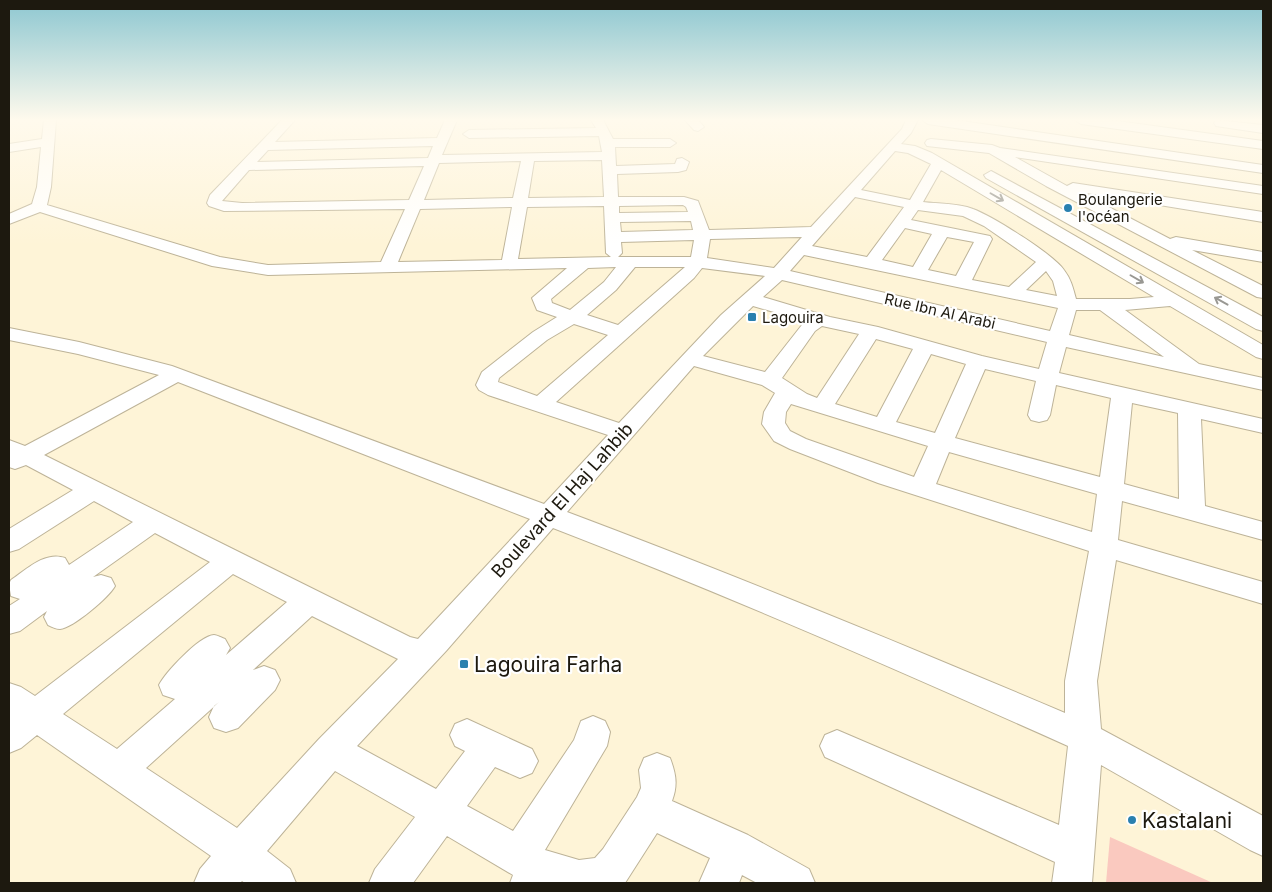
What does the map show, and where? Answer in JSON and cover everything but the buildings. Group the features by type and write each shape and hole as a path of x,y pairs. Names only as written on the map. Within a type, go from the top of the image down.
{"street":[{"path":"9,219 39,207 44,187 46,162"},
{"path":"250,162 215,198 214,203 224,207 612,201 684,201 693,204 701,234 702,248 698,261 688,274 540,405"},
{"path":"246,166 410,162"},
{"path":"386,268 433,162"},
{"path":"509,265 527,162"},
{"path":"608,162 613,236 622,262 605,291 573,317 555,325 544,333 490,376 487,385 496,390 623,432"},
{"path":"659,162 678,168 681,167 682,162"},
{"name":"Boulevard El Haj Lahbib","path":"214,883 331,750 423,654 689,359 779,273 879,162"},
{"path":"871,263 914,205 920,162"},
{"path":"951,162 1034,219 1263,353"},
{"path":"960,162 1065,216 1263,325"},
{"path":"1013,162 1263,293"},
{"path":"1044,162 1263,217"},
{"path":"1126,221 1136,162"},
{"path":"1239,162 1263,169"},
{"path":"1020,166 1263,203"},
{"path":"1051,183 1131,183 1263,190"},
{"path":"851,192 914,205 967,212 996,227 1047,262 1057,272 1062,281 1068,304 1047,377 1040,415"},
{"name":"Rue Ibn Al Arabi","path":"39,207 238,267 278,270 622,262 698,261 725,263 779,273 1160,363 1263,384"},
{"path":"1065,216 1105,211"},
{"path":"613,218 696,216"},
{"path":"962,284 984,239 996,227 1034,219"},
{"path":"901,223 984,239"},
{"path":"918,273 942,231"},
{"path":"613,236 817,232"},
{"path":"1157,238 1263,257"},
{"path":"802,249 962,284 1068,304 1130,305 1173,300"},
{"path":"1014,294 1026,277 1047,262"},
{"path":"584,263 541,298 544,306 622,333"},
{"path":"1205,264 1263,274"},
{"path":"1188,284 1232,278 1263,283"},
{"path":"750,299 978,361 1252,423"},
{"path":"1104,304 1197,370"},
{"path":"823,320 815,321 808,327 778,386 773,424 782,436 840,461 921,488 1104,546 1263,593"},
{"path":"822,407 870,331"},
{"path":"12,337 79,348 177,374 548,515 780,606 1086,738 1263,837"},
{"path":"883,426 925,346"},
{"path":"689,359 778,386 822,407 883,426 1263,531"},
{"path":"921,488 954,420 978,361"},
{"path":"1158,401 1160,363"},
{"path":"14,455 177,374"},
{"path":"1236,378 1252,423"},
{"path":"836,746 1074,867 1086,738 1081,681 1104,546 1122,394"},
{"path":"1189,408 1192,511"},
{"path":"14,455 94,490 401,647 423,654"},
{"path":"12,536 94,490"},
{"path":"9,622 51,590 153,521"},
{"path":"9,737 230,560"},
{"path":"51,590 101,586"},
{"path":"119,770 219,689 309,601"},
{"path":"214,648 219,689"},
{"path":"9,697 239,853 276,883"},
{"path":"529,869 590,746 593,732"},
{"path":"389,883 492,748"},
{"path":"331,750 442,813 529,869 580,880 598,878 609,872 617,863 650,810 659,788 658,770"},
{"path":"650,810 726,866 795,883"}],"shaded area":[{"path":"1110,837 1213,883 1106,883"}],"place":[{"name":"Boulangerie l'océan","path":"1068,208"},
{"name":"Lagouira","path":"752,317"},
{"name":"Lagouira Farha","path":"464,664"},
{"name":"Kastalani","path":"1132,820"}]}
